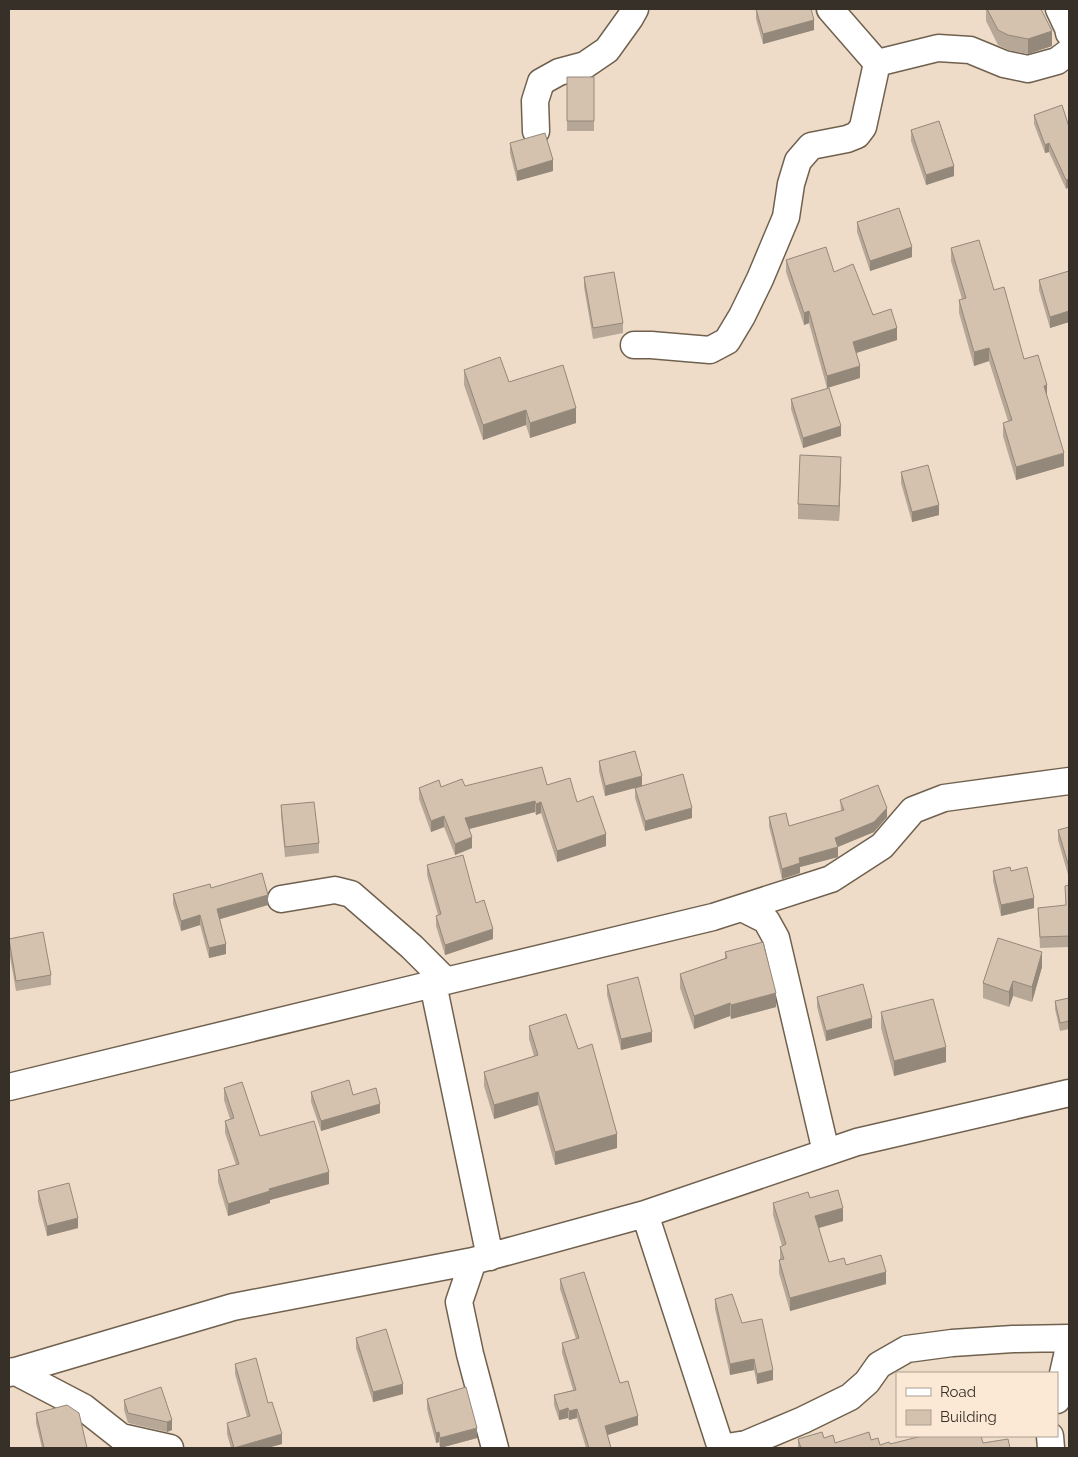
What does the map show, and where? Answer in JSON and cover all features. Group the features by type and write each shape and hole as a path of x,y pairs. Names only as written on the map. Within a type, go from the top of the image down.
{"street":[{"path":"536,131 535,101 541,82 559,72 585,65 607,50 635,9"},
{"path":"830,9 877,63"},
{"path":"1059,9 1069,33"},
{"path":"877,63 938,48 970,50 1004,64 1028,70 1057,61 1069,52"},
{"path":"634,346 710,350 727,341 746,309 786,217 791,184 798,160 811,146 847,139 857,135 863,127 877,63"},
{"path":"9,1087 713,917 831,879 882,846 913,810 944,798 1069,782"},
{"path":"281,899 335,890 351,894 412,947 439,982 482,1259 459,1302 470,1354 495,1448"},
{"path":"742,908 766,920 776,938 826,1152"},
{"path":"11,1372 233,1307 482,1259 645,1214 857,1142 1069,1093"},
{"path":"645,1214 721,1448 746,1444 803,1420 850,1397 867,1382 879,1365 907,1349 1013,1339 1069,1338"},
{"path":"1058,1396 1069,1347"},
{"path":"11,1372 83,1408 121,1437 170,1448"}],"building":[{"path":"756,9 811,9 814,20 763,34"},
{"path":"987,9 1041,9 1052,31 1028,39 1008,35 998,30"},
{"path":"567,77 594,77 594,121 567,121"},
{"path":"1062,105 1069,127 1069,179 1066,180 1049,143 1045,145 1034,115"},
{"path":"939,121 954,166 926,175 911,130"},
{"path":"545,133 553,160 517,171 510,143"},
{"path":"899,208 912,247 870,261 857,222"},
{"path":"979,240 994,290 1004,287 1024,359 1038,355 1047,385 1044,386 1064,453 1016,467 1003,423 1012,420 989,348 974,352 959,300 966,298 951,248"},
{"path":"826,247 834,272 853,264 873,315 891,309 897,328 853,342 860,366 827,376 809,311 804,313 786,260"},
{"path":"1069,271 1069,311 1050,317 1039,280"},
{"path":"614,272 623,323 593,328 584,277"},
{"path":"500,357 509,382 563,365 576,408 530,423 526,410 483,425 464,370"},
{"path":"829,388 841,426 803,438 791,399"},
{"path":"800,455 841,457 839,506 798,504"},
{"path":"928,465 939,505 912,512 901,472"},
{"path":"635,751 642,776 605,786 599,761"},
{"path":"542,767 547,785 570,778 577,802 593,796 606,834 557,851 541,802 536,804 535,801 465,818 472,837 455,844 444,816 431,821 419,788 439,780 441,787 462,779 465,786"},
{"path":"683,774 692,808 645,821 635,788"},
{"path":"878,785 887,808 874,822 835,838 838,847 799,858 800,863 782,869 769,817 786,813 789,826 844,810 840,800"},
{"path":"314,802 319,843 285,847 281,805"},
{"path":"1069,827 1069,867 1058,830"},
{"path":"463,855 476,903 484,900 493,929 445,945 436,916 441,914 427,865"},
{"path":"1010,867 1011,871 1027,867 1034,898 1001,905 993,871"},
{"path":"262,873 268,895 217,909 226,944 209,948 200,915 181,921 173,894 210,884 211,888"},
{"path":"1069,885 1069,936 1040,937 1038,908 1066,905 1065,886"},
{"path":"43,932 51,975 16,981 9,939"},
{"path":"998,938 1042,952 1032,987 1013,981 1009,992 983,983"},
{"path":"763,942 776,993 731,1005 730,1003 694,1016 680,974 727,958 725,952"},
{"path":"638,977 652,1032 621,1039 607,985"},
{"path":"863,984 872,1018 826,1031 817,997"},
{"path":"1069,998 1069,1021 1060,1023 1055,1001"},
{"path":"933,999 946,1047 894,1061 881,1012"},
{"path":"566,1014 578,1049 592,1044 617,1134 555,1152 538,1092 494,1105 484,1072 538,1055 529,1026"},
{"path":"349,1080 353,1095 376,1088 380,1104 321,1121 311,1092"},
{"path":"242,1082 260,1136 314,1121 329,1172 269,1189 270,1191 228,1204 218,1170 239,1164 225,1121 234,1118 224,1088"},
{"path":"69,1183 78,1218 47,1226 38,1191"},
{"path":"838,1190 843,1208 815,1216 829,1262 844,1258 846,1265 881,1255 886,1272 790,1298 779,1260 784,1259 780,1247 786,1244 773,1203 808,1192 810,1198"},
{"path":"584,1272 620,1383 628,1381 638,1416 605,1426 611,1448 589,1448 577,1409 569,1411 568,1408 559,1411 554,1395 576,1390 562,1343 579,1338 560,1279"},
{"path":"732,1294 742,1323 762,1319 773,1370 757,1374 754,1359 730,1364 715,1299"},
{"path":"386,1329 403,1384 373,1392 356,1338"},
{"path":"256,1358 268,1403 272,1402 282,1434 234,1448 227,1423 250,1416 235,1364"},
{"path":"161,1387 172,1420 167,1422 128,1413 124,1400"},
{"path":"466,1387 477,1428 440,1438 439,1432 436,1433 427,1399"},
{"path":"67,1405 79,1413 87,1448 44,1448 36,1413"},
{"path":"822,1432 824,1438 833,1435 835,1443 869,1432 871,1440 878,1438 880,1445 918,1437 981,1437 983,1443 1008,1439 1010,1448 801,1448 798,1439"}]}
